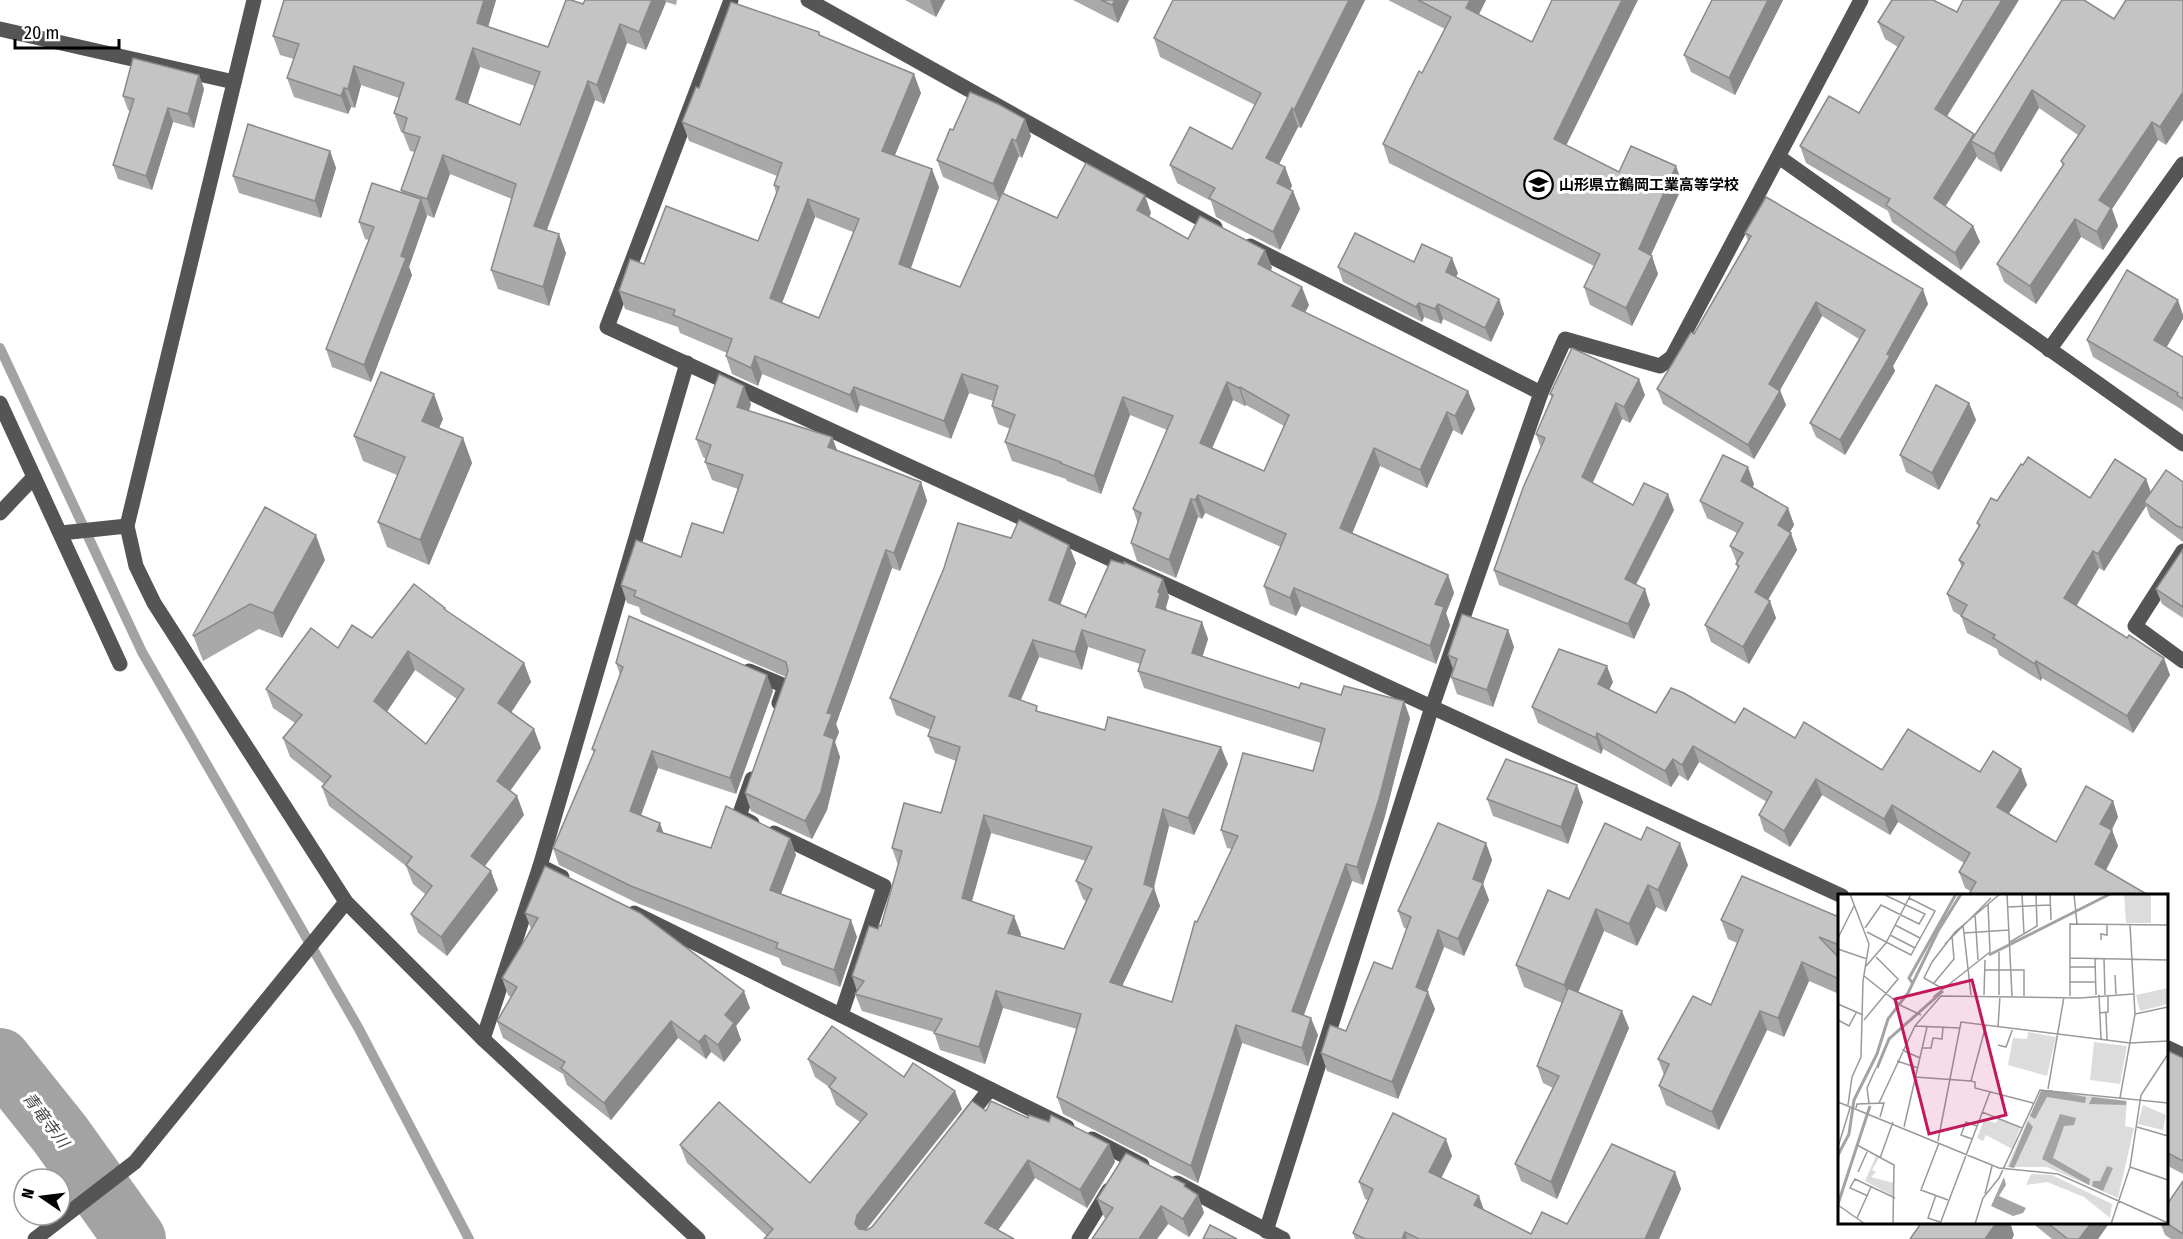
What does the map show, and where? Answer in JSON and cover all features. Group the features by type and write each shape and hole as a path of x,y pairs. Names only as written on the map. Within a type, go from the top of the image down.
{"street":[{"path":"254,0 127,526 136,566 154,603 346,902 483,1039 698,1239"},
{"path":"731,0 607,327 1838,894"},
{"path":"808,0 1231,236 1541,393"},
{"path":"1266,1231 1432,707 1541,393 1565,339 1660,366 1672,357 1861,0"},
{"path":"0,29 234,82"},
{"path":"1779,157 2183,444"},
{"path":"2049,350 2183,164"},
{"path":"483,1039 619,615 687,363"},
{"path":"0,403 120,664"},
{"path":"0,513 34,477"},
{"path":"61,533 127,526"},
{"path":"2183,551 2135,626 2183,661"},
{"path":"732,663 785,686 774,718"},
{"path":"758,762 739,816 884,886 841,1015"},
{"path":"540,866 572,882"},
{"path":"35,1239 135,1162 346,902"},
{"path":"615,903 990,1089 1123,1168 1156,1172 1283,1239"},
{"path":"2168,1048 2183,1055"},
{"path":"953,1136 990,1089"},
{"path":"1079,1239 1123,1168"}],"building":[{"path":"284,0 484,0 477,23 548,47 566,0 583,4 585,0 652,0 639,32 620,24 597,85 588,81 534,226 559,234 543,287 491,270 516,184 443,155 427,199 401,190 420,137 403,132 407,118 394,113 404,83 354,66 348,89 344,88 341,96 287,78 299,44 273,36","holes":["473,48 540,72 520,125 456,99"]},
{"path":"1101,0 1115,0 1112,5"},
{"path":"1173,0 1349,0 1294,110 1292,108 1266,158 1285,167 1277,183 1293,191 1273,232 1209,198 1215,188 1170,165 1190,127 1232,149 1261,93 1154,38"},
{"path":"1418,0 1470,0 1466,8 1532,42 1552,0 1622,0 1554,139 1619,172 1631,146 1676,166 1639,249 1652,256 1626,308 1584,287 1600,254 1383,144 1419,71 1422,73 1451,17"},
{"path":"1712,0 1768,0 1729,78 1684,55"},
{"path":"1892,0 1933,0 1957,12 1963,0 2002,0 1935,109 1974,134 1934,198 1973,226 1955,253 1886,205 1890,199 1800,146 1829,96 1859,113 1904,37 1878,22"},
{"path":"2062,0 2084,0 2114,19 2126,0 2183,0 2183,92 2160,127 2152,122 2099,200 2111,208 2097,232 2075,219 2030,286 1997,264 2064,164 2061,161 2085,126 2032,90 1994,154 1971,141"},
{"path":"731,2 819,32 819,35 914,74 882,151 932,169 899,264 960,287 1002,193 1057,218 1086,163 1145,195 1137,210 1188,239 1200,216 1265,250 1258,264 1302,287 1292,306 1468,391 1455,416 1447,412 1420,470 1374,448 1340,528 1448,575 1435,604 1444,607 1430,646 1294,588 1290,598 1264,586 1286,534 1198,495 1195,500 1191,499 1169,560 1131,543 1141,513 1133,509 1173,416 1123,397 1094,476 1005,442 1015,415 992,406 998,386 962,374 944,421 854,387 850,395 755,356 751,368 726,356 732,339 673,315 675,310 619,291 630,259 644,264 666,206 758,241 779,187 774,185 782,163 682,122 696,87 699,88","holes":["808,199 859,219 819,318 770,298","1227,382 1289,415 1264,471 1200,443"]},
{"path":"133,58 199,75 188,114 168,108 146,176 113,165 134,99 123,96"},
{"path":"970,92 1025,119 1016,141 1012,139 993,184 937,160 950,129 953,130"},
{"path":"248,124 330,151 315,201 233,176"},
{"path":"372,183 421,199 401,256 406,258 364,365 326,349 374,227 359,222"},
{"path":"1766,197 1923,289 1887,354 1890,356 1840,440 1810,423 1865,330 1816,302 1769,384 1780,391 1748,445 1657,389 1691,332 1694,334 1751,236 1745,233"},
{"path":"1355,233 1414,262 1422,244 1452,258 1446,272 1499,299 1485,328 1438,304 1435,309 1419,303 1416,307 1338,267"},
{"path":"2127,270 2178,300 2154,340 2183,357 2183,399 2177,395 2178,393 2087,340"},
{"path":"1572,348 1639,379 1624,407 1616,403 1582,477 1633,505 1644,483 1668,494 1625,579 1645,589 1628,624 1494,570 1523,488 1545,438 1536,434 1553,395 1550,394"},
{"path":"381,372 434,394 422,421 463,438 420,540 378,522 405,457 354,436"},
{"path":"719,374 744,386 737,407 832,437 828,447 921,482 894,553 886,550 827,713 832,714 824,735 834,739 821,792 805,821 745,793 788,671 786,662 634,596 636,591 621,585 636,540 681,557 692,523 723,533 743,475 705,462 711,445 696,439"},
{"path":"1936,385 1969,403 1932,473 1900,455"},
{"path":"1723,455 1748,467 1741,481 1788,508 1778,525 1791,533 1755,592 1770,601 1743,647 1705,625 1739,566 1736,564 1743,553 1730,546 1743,523 1700,501"},
{"path":"2028,457 2090,498 2115,459 2146,479 2098,554 2093,551 2064,598 2127,638 2129,635 2164,658 2127,716 1993,638 1995,635 1961,616 1967,605 1947,594 1964,563 1959,560 1980,525 1977,523 1991,498 1997,501"},
{"path":"2166,470 2183,482 2183,528 2144,502"},
{"path":"265,507 316,535 273,613 250,604 194,636 193,635"},
{"path":"1019,520 1069,545 1049,600 1086,615 1085,618 1111,560 1124,564 1124,562 1163,579 1156,607 1202,622 1192,653 1299,688 1301,683 1341,695 1344,686 1404,701 1379,799 1357,867 1346,864 1292,1011 1311,1018 1302,1048 1236,1025 1191,1166 1057,1097 1081,1014 996,991 979,1047 934,1033 942,1019 855,994 864,981 852,976 869,926 878,929 879,925 881,926 902,851 892,848 904,803 941,813 960,747 928,736 935,717 890,698 944,568 958,523 1011,538","holes":["1082,630 1145,650 1138,671 1325,729 1313,771 1243,753 1221,830 1238,836 1197,922 1195,921 1172,1002 1110,982 1154,888 1144,884 1163,809 1188,818 1221,747 1108,717 1105,730 1036,711 1037,706 1009,696 1033,640 1075,652","984,815 1092,847 1076,881 1092,889 1064,949 1008,933 1014,916 962,898"]},
{"path":"2183,549 2183,607 2156,589"},
{"path":"414,584 444,609 524,663 498,703 534,729 497,781 517,796 471,856 491,871 441,937 411,914 432,886 406,865 412,857 322,787 331,776 283,738 302,715 266,689 311,628 338,648 352,625 372,638","holes":["408,651 464,689 426,744 374,701"]},
{"path":"1462,614 1508,630 1487,690 1451,677 1457,659 1448,655"},
{"path":"629,616 767,675 730,778 652,751 630,811 660,823 657,831 711,848 726,806 790,838 770,890 851,920 834,970 776,948 778,943 631,886 553,848 595,750 592,749 623,667 616,663"},
{"path":"1559,649 1607,666 1598,684 1656,713 1671,688 1684,693 1735,723 1744,708 1795,738 1804,722 1882,770 1908,729 1980,772 1993,751 2021,769 1997,807 2056,842 2086,786 2113,801 2100,824 2112,830 2095,864 2147,894 1969,894 1976,882 1959,872 1970,853 1892,805 1884,819 1816,779 1784,831 1759,815 1772,792 1693,746 1682,765 1673,759 1665,771 1597,733 1596,738 1532,707"},
{"path":"1506,759 1577,785 1561,827 1487,799"},
{"path":"1438,823 1486,843 1473,879 1483,883 1458,939 1438,930 1416,987 1428,992 1392,1082 1321,1053 1330,1025 1346,1031 1374,962 1392,969 1411,917 1398,911"},
{"path":"1605,823 1641,840 1647,827 1680,843 1658,890 1648,885 1629,924 1596,909 1564,985 1516,965 1548,890 1569,899"},
{"path":"545,866 640,913 744,991 725,1015 734,1023 718,1045 705,1035 699,1042 671,1021 604,1103 561,1068 565,1062 497,1021 517,987 502,978 538,918 525,913"},
{"path":"1742,876 1838,917 1838,945 1819,937 1838,957 1838,979 1802,962 1778,1018 1760,1011 1712,1112 1659,1086 1669,1064 1658,1059 1693,996 1711,1005 1743,930 1721,920"},
{"path":"1568,988 1622,1011 1551,1182 1515,1164 1559,1076 1537,1066"},
{"path":"832,1026 904,1077 913,1063 955,1091 857,1215 855,1224 859,1229 867,1230 872,1227 972,1101 986,1111 991,1101 1028,1118 1029,1115 1049,1122 1051,1115 1109,1144 1080,1190 1028,1160 985,1223 1014,1239 764,1239 773,1229 680,1145 719,1102 810,1183 867,1114 829,1087 836,1078 808,1059"},
{"path":"2168,1051 2183,1058 2183,1161 2168,1153"},
{"path":"1393,1113 1446,1139 1429,1172 1479,1196 1474,1205 1531,1234 1542,1212 1567,1224 1612,1144 1675,1172 1645,1239 1419,1239 1405,1232 1402,1239 1365,1239 1353,1233 1373,1189 1359,1182"},
{"path":"1126,1153 1185,1184 1184,1186 1198,1195 1183,1219 1161,1206 1139,1239 1092,1239 1113,1208 1097,1199"},
{"path":"2183,1181 2183,1234 2168,1224 2168,1203"},
{"path":"1921,1224 1996,1224 1985,1239 1910,1239"},
{"path":"2049,1224 2090,1224 2079,1239 2068,1239"},
{"path":"1210,1225 1237,1239 1203,1239"}],"waterway":[{"path":"0,348 142,652 359,1029 469,1239"},
{"name":"青竜寺川","path":"0,1059 60,1134 135,1239"}],"place":[{"name":"山形県立鶴岡工業高等学校","path":"1538,185"}]}
